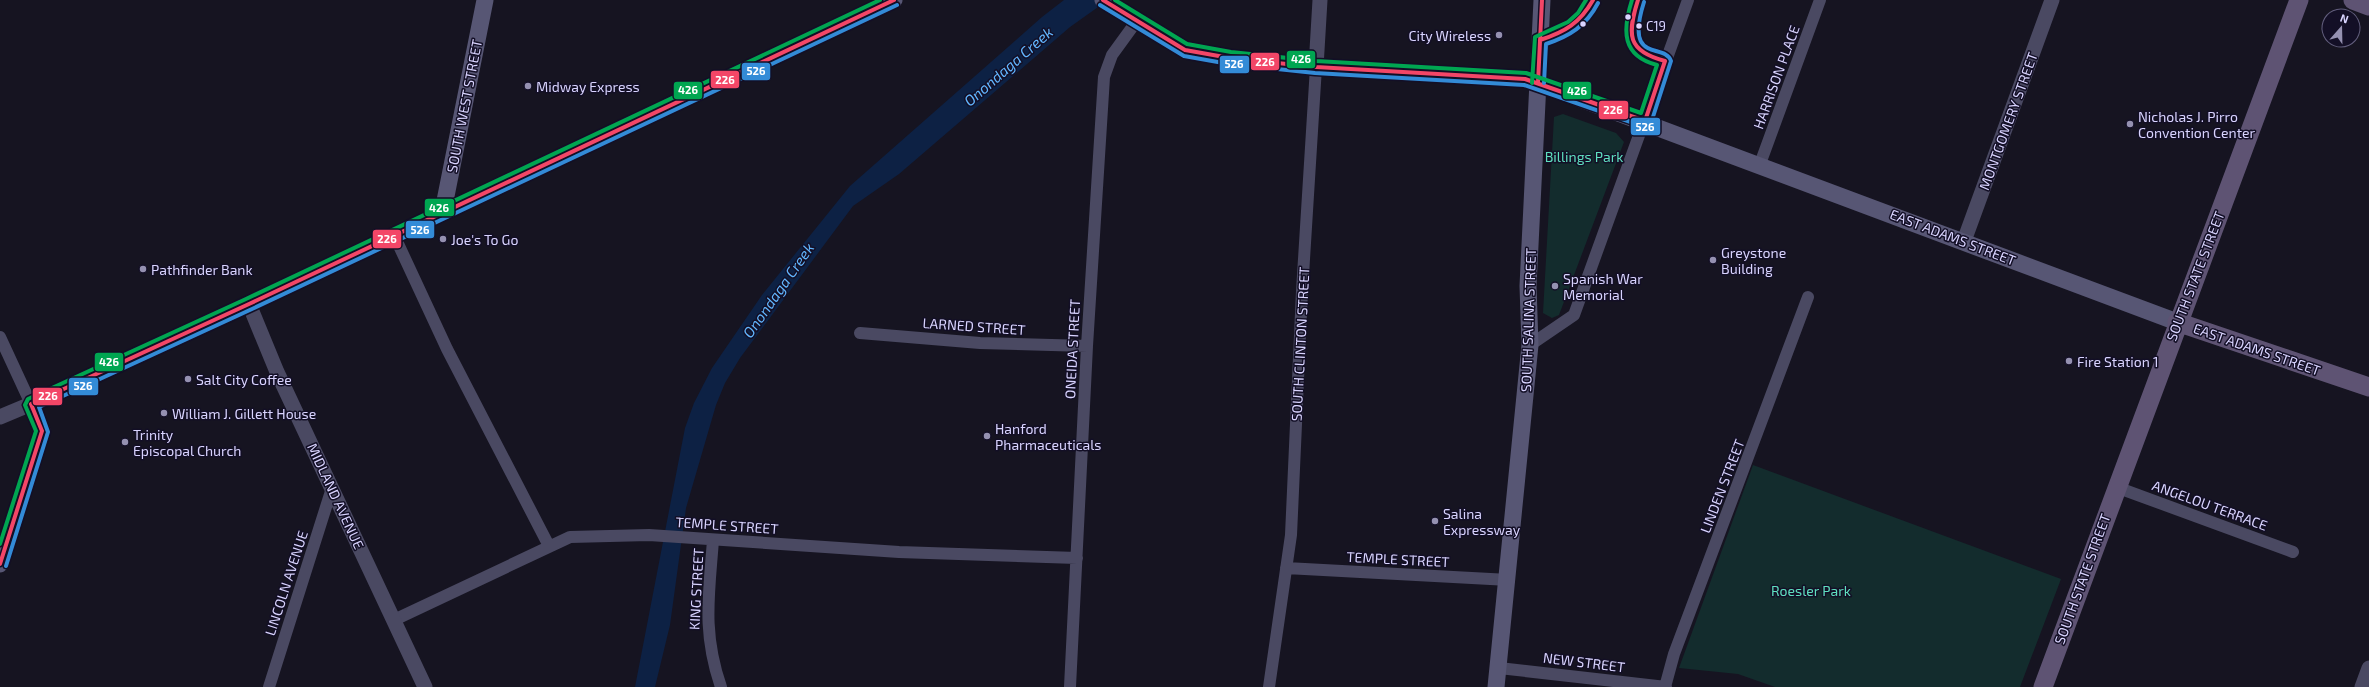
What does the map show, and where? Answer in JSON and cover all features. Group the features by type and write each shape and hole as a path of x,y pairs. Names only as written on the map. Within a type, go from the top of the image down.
{"main road":[{"name":"SOUTH WEST STREET","path":"443,211 485,0"},
{"path":"0,564 42,431 31,404 249,304 443,211 894,0"},
{"name":"SOUTH SALINA STREET","path":"1496,687 1508,580 1530,345 1528,286 1542,0"},
{"name":"SOUTH STATE STREET","path":"2043,687 2177,322 2299,0"},
{"path":"2353,0 2369,6"},
{"name":"EAST ADAMS STREET","path":"1105,2 1136,22 1185,50 1230,58 1316,67 1525,79 1760,164 2177,322 2369,387"}],"street":[{"name":"SOUTH CLINTON STREET","path":"1269,687 1291,535 1302,291 1320,0"},
{"path":"1530,345 1574,315 1646,122 1688,0"},
{"name":"HARRISON PLACE","path":"1760,164 1820,0"},
{"name":"MONTGOMERY STREET","path":"1964,241 2052,0"},
{"name":"ONEIDA STREET","path":"1070,687 1087,346 1104,77 1112,55 1136,22"},
{"path":"394,235 447,349 549,546"},
{"name":"LINDEN STREET","path":"1665,687 1674,654 1808,297"},
{"name":"MIDLAND AVENUE","path":"249,304 277,372 426,687"},
{"name":"LARNED STREET","path":"860,332 980,343 1087,346"},
{"path":"0,337 31,404 0,417"},
{"name":"ANGELOU TERRACE","path":"2116,487 2293,552"},
{"name":"LINCOLN AVENUE","path":"269,687 332,488"},
{"name":"TEMPLE STREET","path":"394,620 570,537 649,535 899,552 1077,558"},
{"name":"KING STREET","path":"713,540 707,613 708,637 714,665 721,687"},
{"name":"TEMPLE STREET","path":"1286,568 1508,580"},
{"name":"NEW STREET","path":"1499,668 1665,687"},
{"path":"2362,687 2369,668"}],"green space":[{"name":"Billings Park","path":"1563,114 1616,133 1624,142 1559,315 1552,318 1543,313 1554,117"},
{"name":"Roesler Park","path":"1753,465 2061,579 2020,687 1775,687 1738,674 1679,668"}],"water":[{"name":"Onondaga Creek","path":"1064,0 1108,0 1070,27 899,174 853,206 740,358 725,383 716,405 686,508 670,625 655,687 635,687 685,428 694,403 712,368 762,295 850,186 1042,17"}],"transit line":[{"name":"426","path":"0,544 36,431 25,405 28,399 246,299 880,0"},
{"name":"226","path":"0,564 42,431 31,404 249,304 894,0"},
{"name":"226","path":"1103,0 1185,50 1230,58 1316,67 1525,79 1645,121 1665,61 1652,57 1643,52 1637,47 1633,40 1632,23 1638,0"},
{"name":"426","path":"1115,0 1187,44 1231,52 1316,61 1526,73 1641,113 1657,65 1645,61 1631,49 1626,32 1632,0"},
{"name":"226","path":"1538,83 1542,0"},
{"name":"426","path":"1532,83 1535,37 1568,22 1578,13 1586,0"},
{"name":"226","path":"1540,40 1557,34 1571,26 1583,15 1593,0"},
{"name":"526","path":"1100,5 1184,56 1229,64 1315,73 1524,85 1645,127 1651,123 1671,61 1667,56 1648,48 1642,43 1639,35 1639,22 1644,2"},
{"name":"526","path":"1544,83 1546,44 1570,34 1583,24 1598,3"},
{"name":"526","path":"6,566 48,432 39,407 252,309 897,5"}],"place":[{"name":"C19","path":"1639,26"},
{"name":"City Wireless","path":"1499,35"},
{"name":"Midway Express","path":"528,86"},
{"name":"Nicholas J. Pirro Convention Center","path":"2130,124"},
{"name":"Joe's To Go","path":"443,239"},
{"name":"Greystone Building","path":"1713,260"},
{"name":"Pathfinder Bank","path":"143,269"},
{"name":"Spanish War Memorial","path":"1555,286"},
{"name":"Fire Station 1","path":"2069,361"},
{"name":"Salt City Coffee","path":"188,379"},
{"name":"William J. Gillett House","path":"164,413"},
{"name":"Hanford Pharmaceuticals","path":"987,436"},
{"name":"Trinity Episcopal Church","path":"125,442"},
{"name":"Salina Expressway","path":"1435,521"}]}
